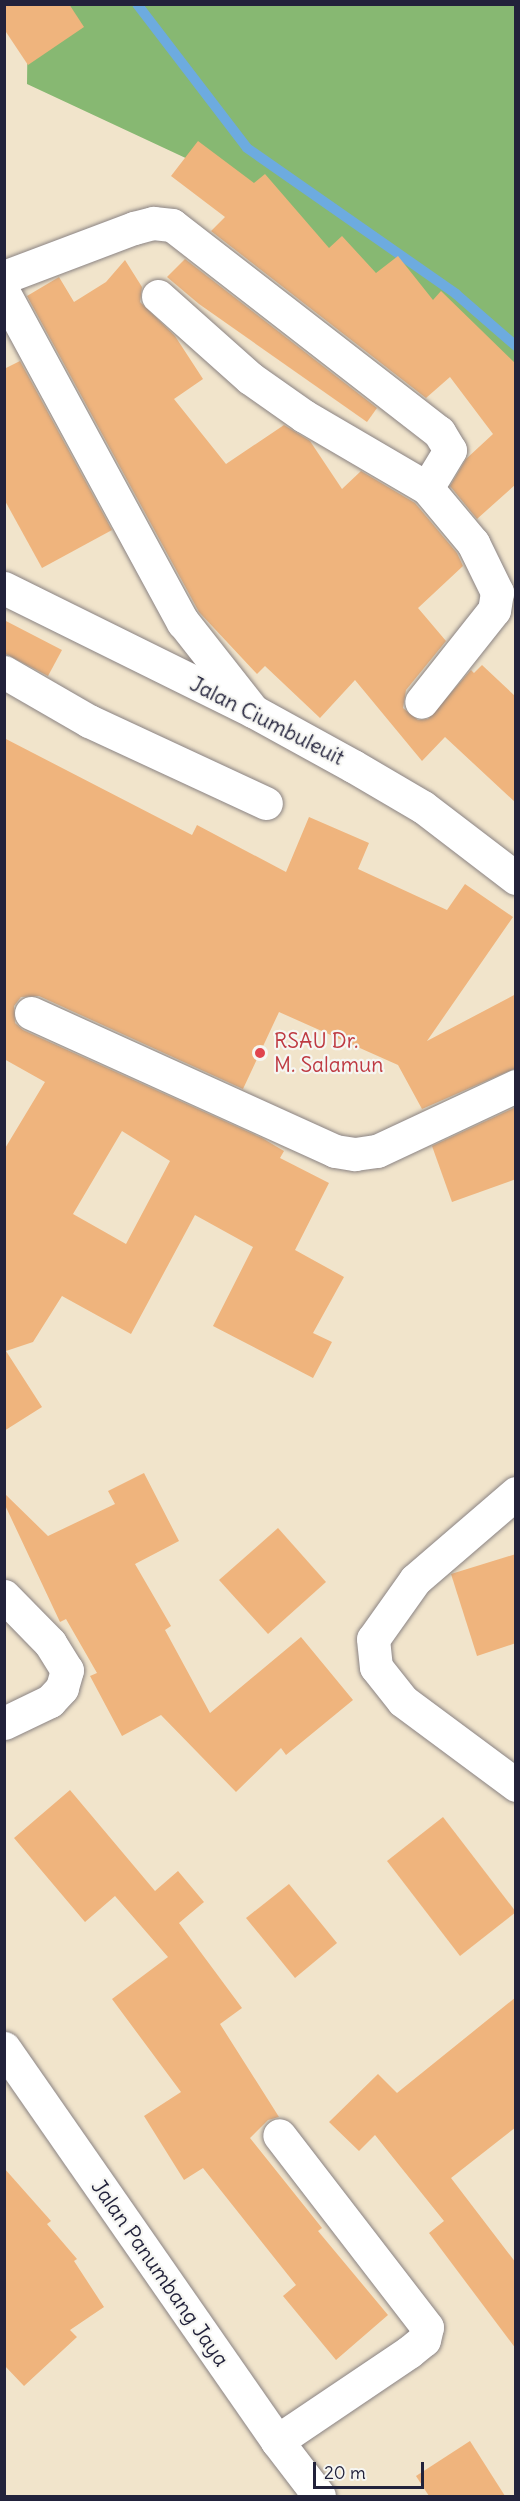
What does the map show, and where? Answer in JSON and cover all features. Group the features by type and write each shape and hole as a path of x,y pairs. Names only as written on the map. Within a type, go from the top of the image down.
{"street":[{"path":"4,277 134,228 172,225 438,432 450,450 427,488"},
{"path":"4,293 183,622 253,711"},
{"path":"158,296 250,378 304,416 427,488 473,543 497,592 494,610 421,702"},
{"name":"Jalan Ciumbuleuit","path":"4,588 253,711 423,807 516,878"},
{"path":"4,672 89,722 266,803"},
{"path":"31,1013 335,1151 355,1154 377,1151 516,1086"},
{"path":"516,1493 415,1580 373,1639 376,1667 403,1701 516,1785"},
{"path":"4,1596 50,1643 67,1671 62,1688 50,1701 4,1723"},
{"name":"Jalan Panumbang Jaya","path":"4,2048 277,2441 319,2496"},
{"path":"277,2441 409,2352 424,2340 427,2327 279,2136"}],"green space":[{"path":"28,5 515,5 515,410 222,175 27,84"}],"building":[{"path":"4,4 69,4 84,27 28,65 4,29"},
{"path":"198,141 254,183 265,174 329,248 342,236 376,273 398,256 433,300 441,291 516,364 516,484 477,519 450,486 466,459 493,434 450,377 426,398 211,231 225,217 171,176"},
{"path":"185,259 377,408 367,422 199,304 167,277"},
{"path":"125,260 142,287 140,302 175,336 203,379 174,399 226,464 284,425 310,441 342,489 361,471 415,503 457,553 463,566 418,608 446,641 406,690 403,708 418,720 428,719 471,670 474,673 482,665 516,697 516,803 445,737 422,761 355,680 320,718 265,666 257,674 199,612 27,296 59,277 74,302 106,282"},
{"path":"20,361 112,530 42,568 4,499 4,369"},
{"path":"4,620 62,650 48,676 4,653"},
{"path":"4,738 192,835 197,825 286,872 309,817 369,843 358,869 447,910 465,884 513,917 427,1041 516,994 516,1068 422,1109 398,1065 279,1012 243,1089 39,996 21,997 14,1006 15,1023 23,1030 262,1138 284,1151 280,1158 329,1183 295,1250 344,1277 313,1333 332,1342 313,1378 213,1326 253,1247 195,1215 131,1334 62,1296 33,1342 6,1351 42,1407 4,1431 4,1150 45,1082 4,1059","holes":["122,1131 170,1161 126,1244 73,1214"]},
{"path":"516,1107 516,1179 452,1202 432,1146"},
{"path":"144,1473 179,1541 135,1564 171,1626 165,1630 210,1713 301,1637 353,1700 286,1755 281,1748 236,1792 161,1715 122,1736 90,1676 97,1673 66,1619 60,1622 4,1503 4,1493 48,1536 115,1504 108,1491"},
{"path":"278,1528 326,1582 268,1634 219,1580"},
{"path":"516,1554 516,1643 477,1656 451,1574"},
{"path":"70,1790 155,1891 178,1871 204,1902 179,1923 242,2008 220,2024 279,2117 268,2120 250,2138 322,2228 318,2231 388,2315 336,2360 283,2296 296,2285 203,2168 184,2180 144,2116 181,2092 112,1999 168,1957 115,1896 85,1922 14,1838"},
{"path":"443,1817 516,1912 460,1956 387,1861"},
{"path":"289,1884 337,1943 295,1978 246,1918"},
{"path":"516,1997 516,2127 451,2178 516,2263 516,2349 429,2233 444,2221 375,2135 359,2151 329,2122 378,2074 397,2093"},
{"path":"4,2168 51,2221 47,2224 77,2259 74,2261 104,2307 70,2330 77,2337 24,2386 4,2365"},
{"path":"470,2441 505,2496 429,2496 416,2476"}],"waterway":[{"path":"137,4 247,148 456,294 516,346"}],"place":[{"name":"RSAU Dr. M. Salamun","path":"260,1053"}]}
